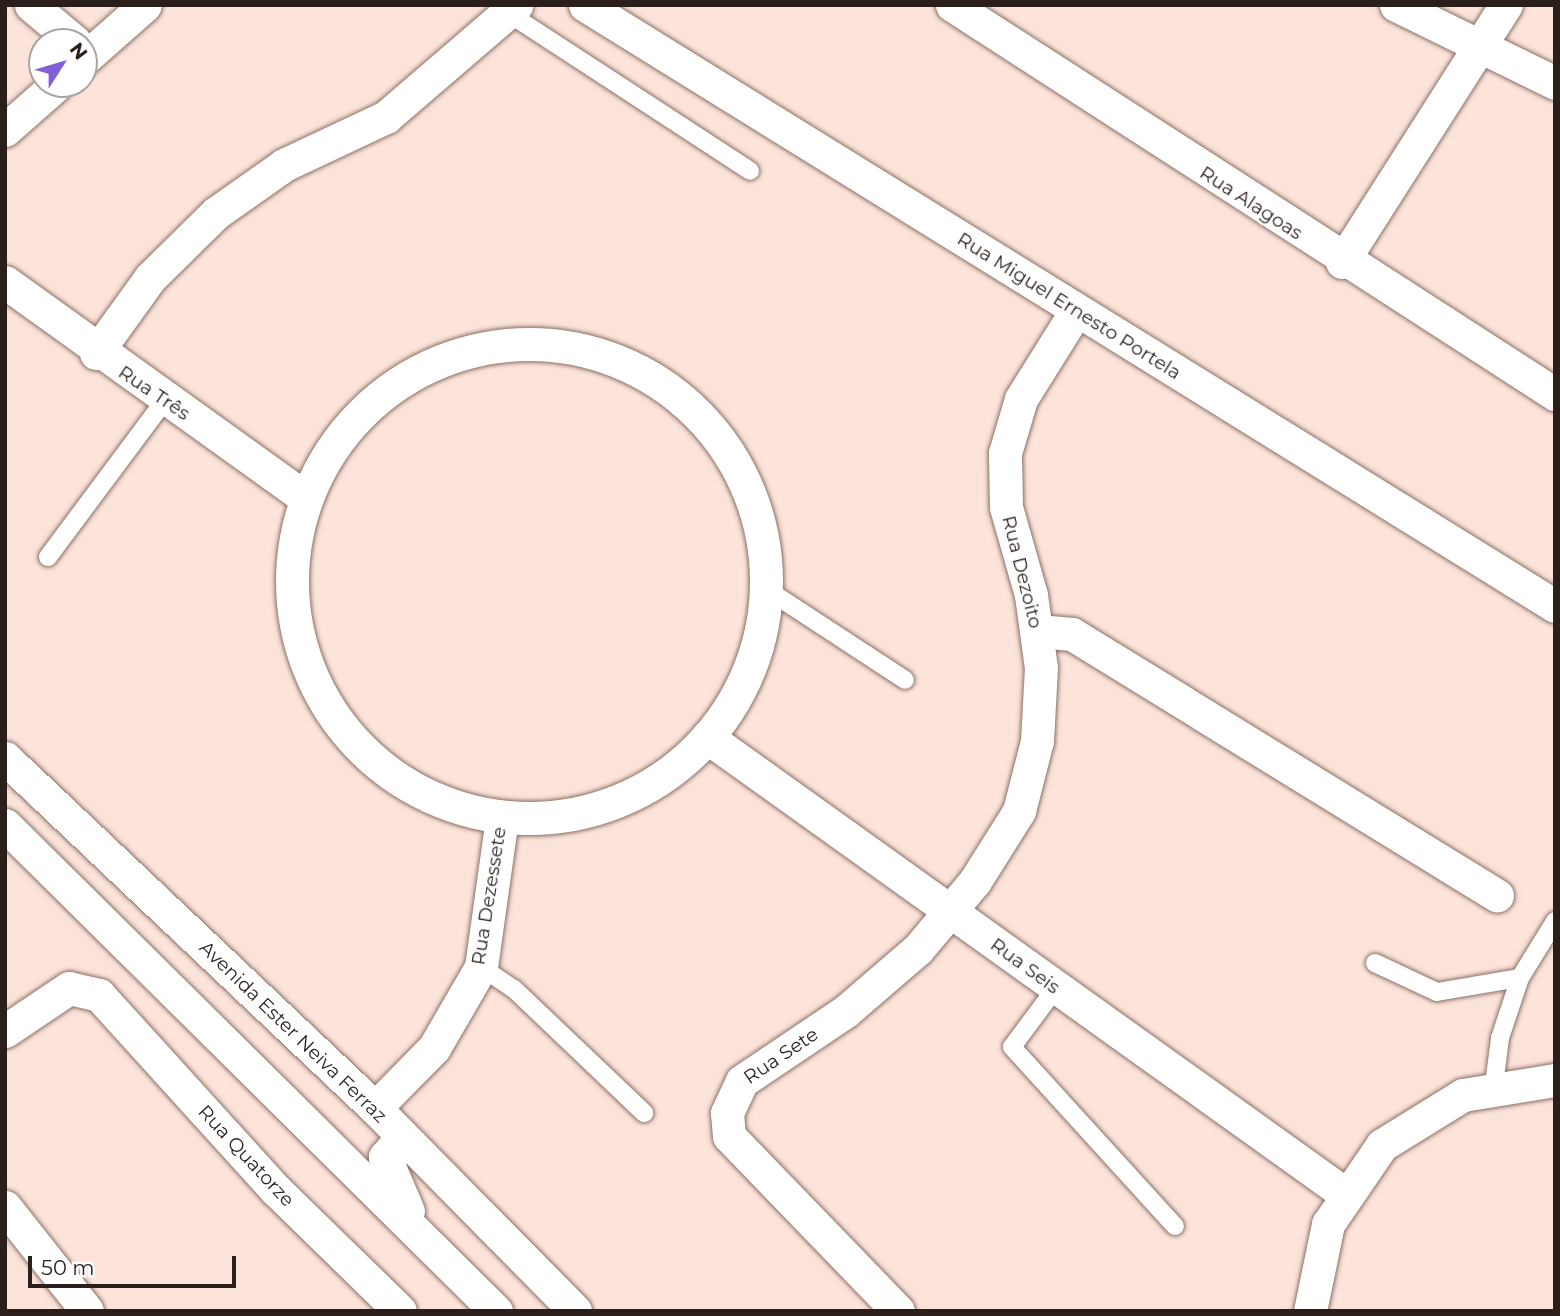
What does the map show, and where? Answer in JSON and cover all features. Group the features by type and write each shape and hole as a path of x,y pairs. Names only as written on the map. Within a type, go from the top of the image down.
{"street":[{"path":"31,5 57,28"},
{"path":"98,40 145,5"},
{"name":"Rua Miguel Ernesto Portela","path":"585,5 1555,606"},
{"name":"Rua Alagoas","path":"951,5 1342,262 1555,394"},
{"path":"1396,5 1481,44 1555,83"},
{"path":"1342,262 1506,5"},
{"path":"96,353 150,278 216,213 284,165 386,117 512,9"},
{"path":"5,130 41,98"},
{"name":"Rua Três","path":"5,282 96,353 306,498"},
{"name":"Rua Dezoito","path":"951,911 1019,811 1041,705 1038,631 1006,508 1005,453 1021,399 1076,311"},
{"path":"495,345 590,352 666,388 719,440 759,526 766,589 751,664 707,737 666,775 628,797 565,816 502,817 407,783 335,716 305,657 294,604 293,561 306,498 336,442 406,377 495,345"},
{"path":"1038,631 1072,634 1497,895"},
{"name":"Rua Seis","path":"707,737 951,911 1055,989 1344,1193"},
{"name":"Avenida Ester Neiva Ferraz","path":"5,758 376,1108 411,1147 575,1311"},
{"name":"Rua Dezessete","path":"376,1108 434,1048 481,967 502,817"},
{"path":"5,825 496,1311"},
{"name":"Rua Sete","path":"898,1311 729,1136 727,1113 742,1081 874,989 951,911"},
{"name":"Rua Quatorze","path":"5,1031 69,988 99,995 276,1190 400,1311"},
{"path":"1310,1311 1317,1254 1344,1193 1407,1125 1494,1085 1555,1080"},
{"path":"411,1147 395,1144 385,1157 393,1185 426,1242"},
{"path":"5,1207 87,1311"}],"lane":[{"path":"512,9 750,171"},
{"path":"48,557 165,400"},
{"path":"766,589 905,680"},
{"path":"1494,1085 1500,1038 1520,978 1555,921"},
{"path":"1375,964 1437,992 1520,978"},
{"path":"481,967 514,989 645,1113"},
{"path":"1055,989 1012,1047 1175,1226"}]}
